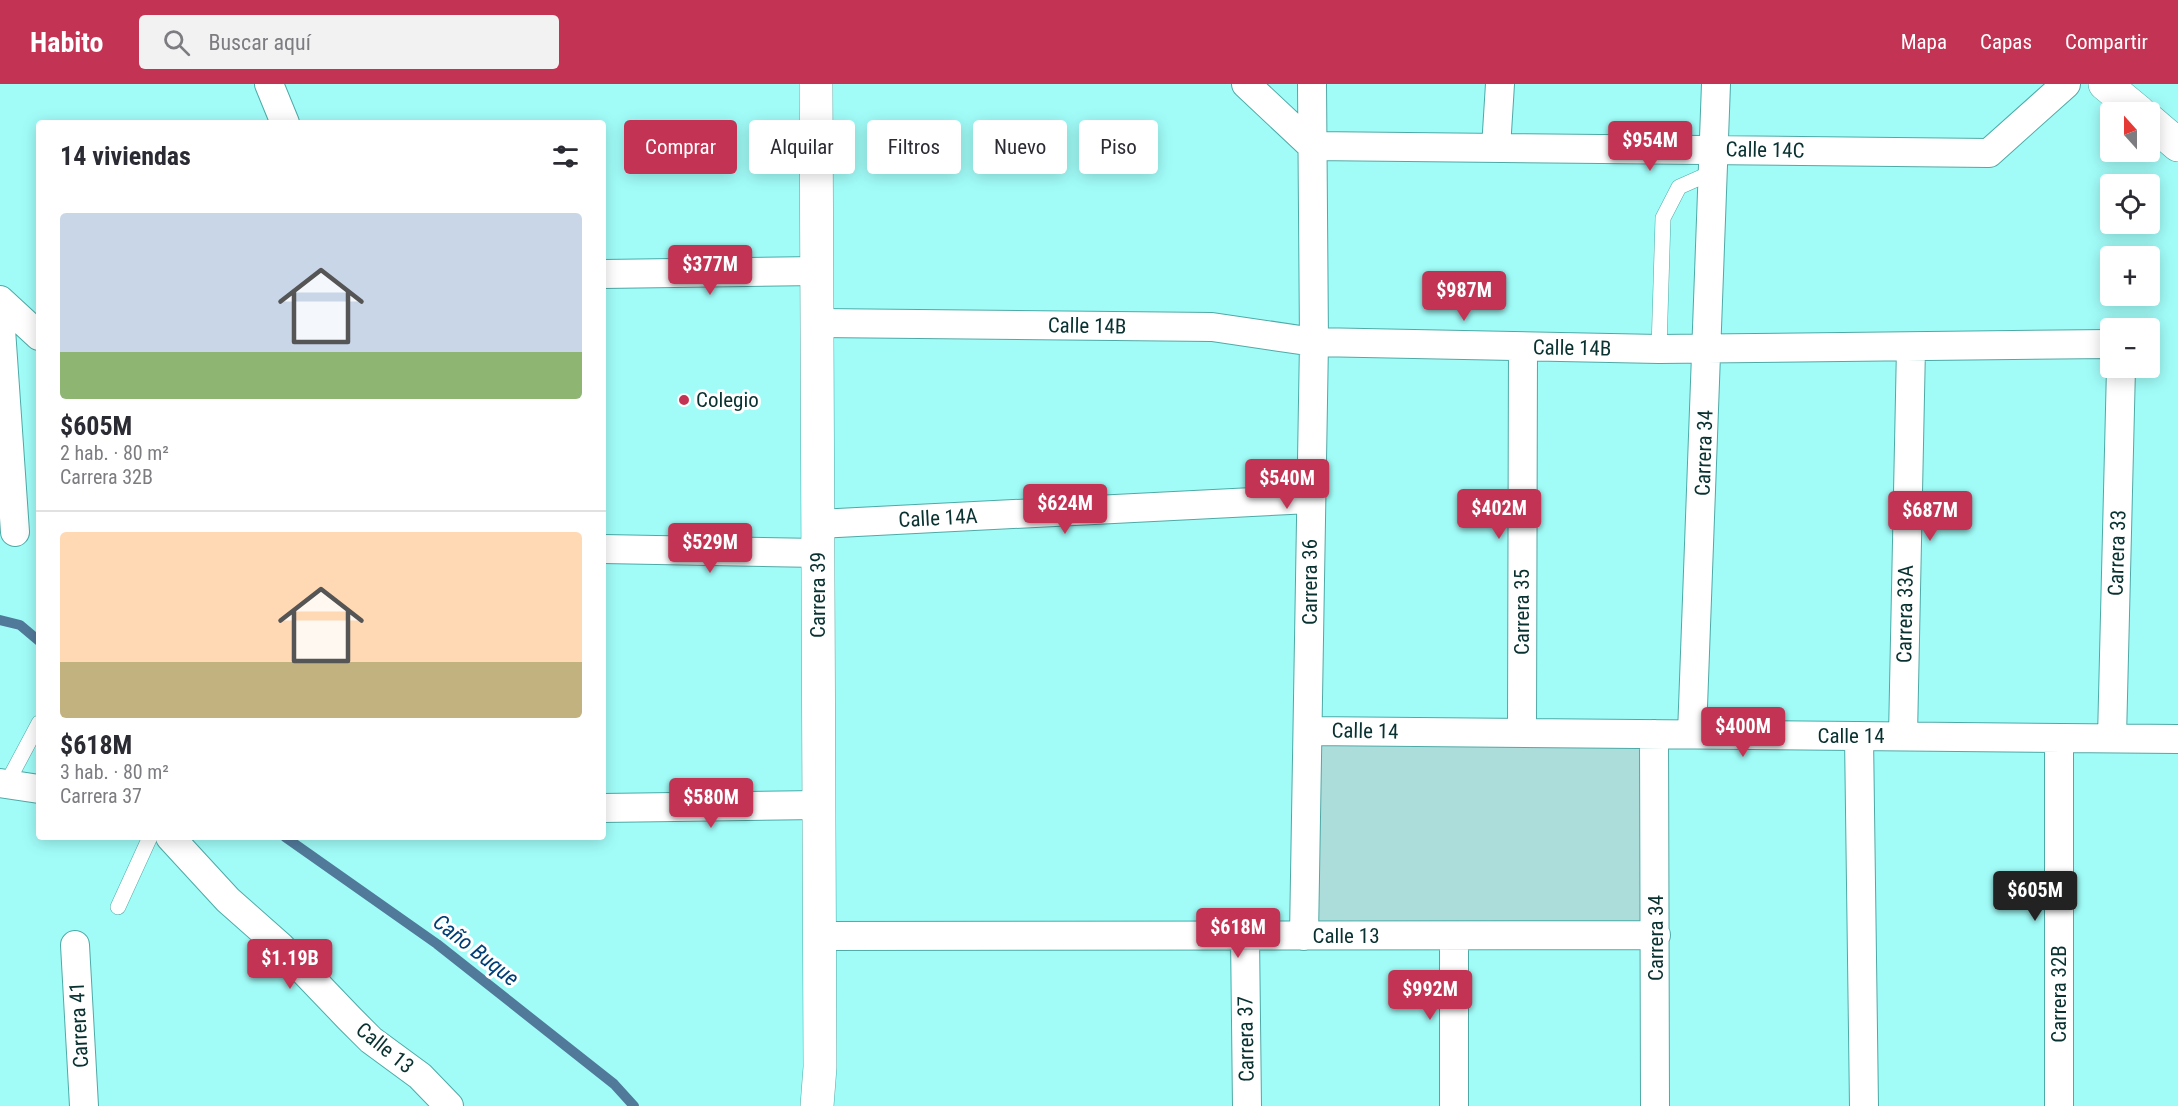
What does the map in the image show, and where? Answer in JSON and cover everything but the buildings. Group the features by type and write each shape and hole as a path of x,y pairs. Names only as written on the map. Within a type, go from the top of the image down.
{"street":[{"path":"269,84 284,120"},
{"name":"Carrera 39","path":"816,84 819,323 817,1106"},
{"path":"1246,84 1312,146"},
{"name":"Carrera 36","path":"1304,936 1314,342 1312,84"},
{"path":"1496,148 1500,84"},
{"name":"Carrera 34","path":"1692,734 1716,84"},
{"name":"Calle 14C","path":"1312,146 1496,148 1713,161 1989,153 2066,84"},
{"path":"2105,84 2127,102"},
{"path":"2160,130 2178,145"},
{"path":"606,274 817,271"},
{"path":"0,300 36,333"},
{"path":"0,315 15,532"},
{"name":"Calle 14B","path":"819,323 1212,327 1314,342 1523,347 1659,349 2100,344"},
{"name":"Carrera 35","path":"1522,733 1523,347"},
{"name":"Carrera 33A","path":"1903,736 1911,347"},
{"name":"Carrera 33","path":"2112,738 2121,378"},
{"name":"Calle 14A","path":"606,549 818,538 1310,499"},
{"name":"Calle 14","path":"1308,731 2178,739"},
{"name":"Carrera 34","path":"1654,734 1655,1106"},
{"path":"1858,736 1864,1106"},
{"name":"Carrera 32B","path":"2059,1106 2060,738"},
{"path":"3,783 36,788"},
{"path":"606,808 819,805"},
{"name":"Calle 13","path":"173,840 228,900 280,946 371,1040 420,1076 449,1106"},
{"name":"Calle 13","path":"819,936 1656,935"},
{"name":"Carrera 37","path":"1245,936 1247,1106"},
{"path":"1454,936 1454,1106"},
{"name":"Carrera 41","path":"75,945 84,1106"}],"lane":[{"path":"1659,349 1663,218 1679,187 1713,161"},
{"path":"3,783 36,728"},
{"path":"118,907 149,840"}],"shaded area":[{"path":"1308,731 1654,734 1656,935 1304,936"}],"waterway":[{"name":"Caño Buque","path":"0,620 20,625 36,638"},
{"name":"Caño Buque","path":"289,840 437,944 614,1084 634,1106"}],"place":[{"name":"Colegio","path":"684,400"}]}
